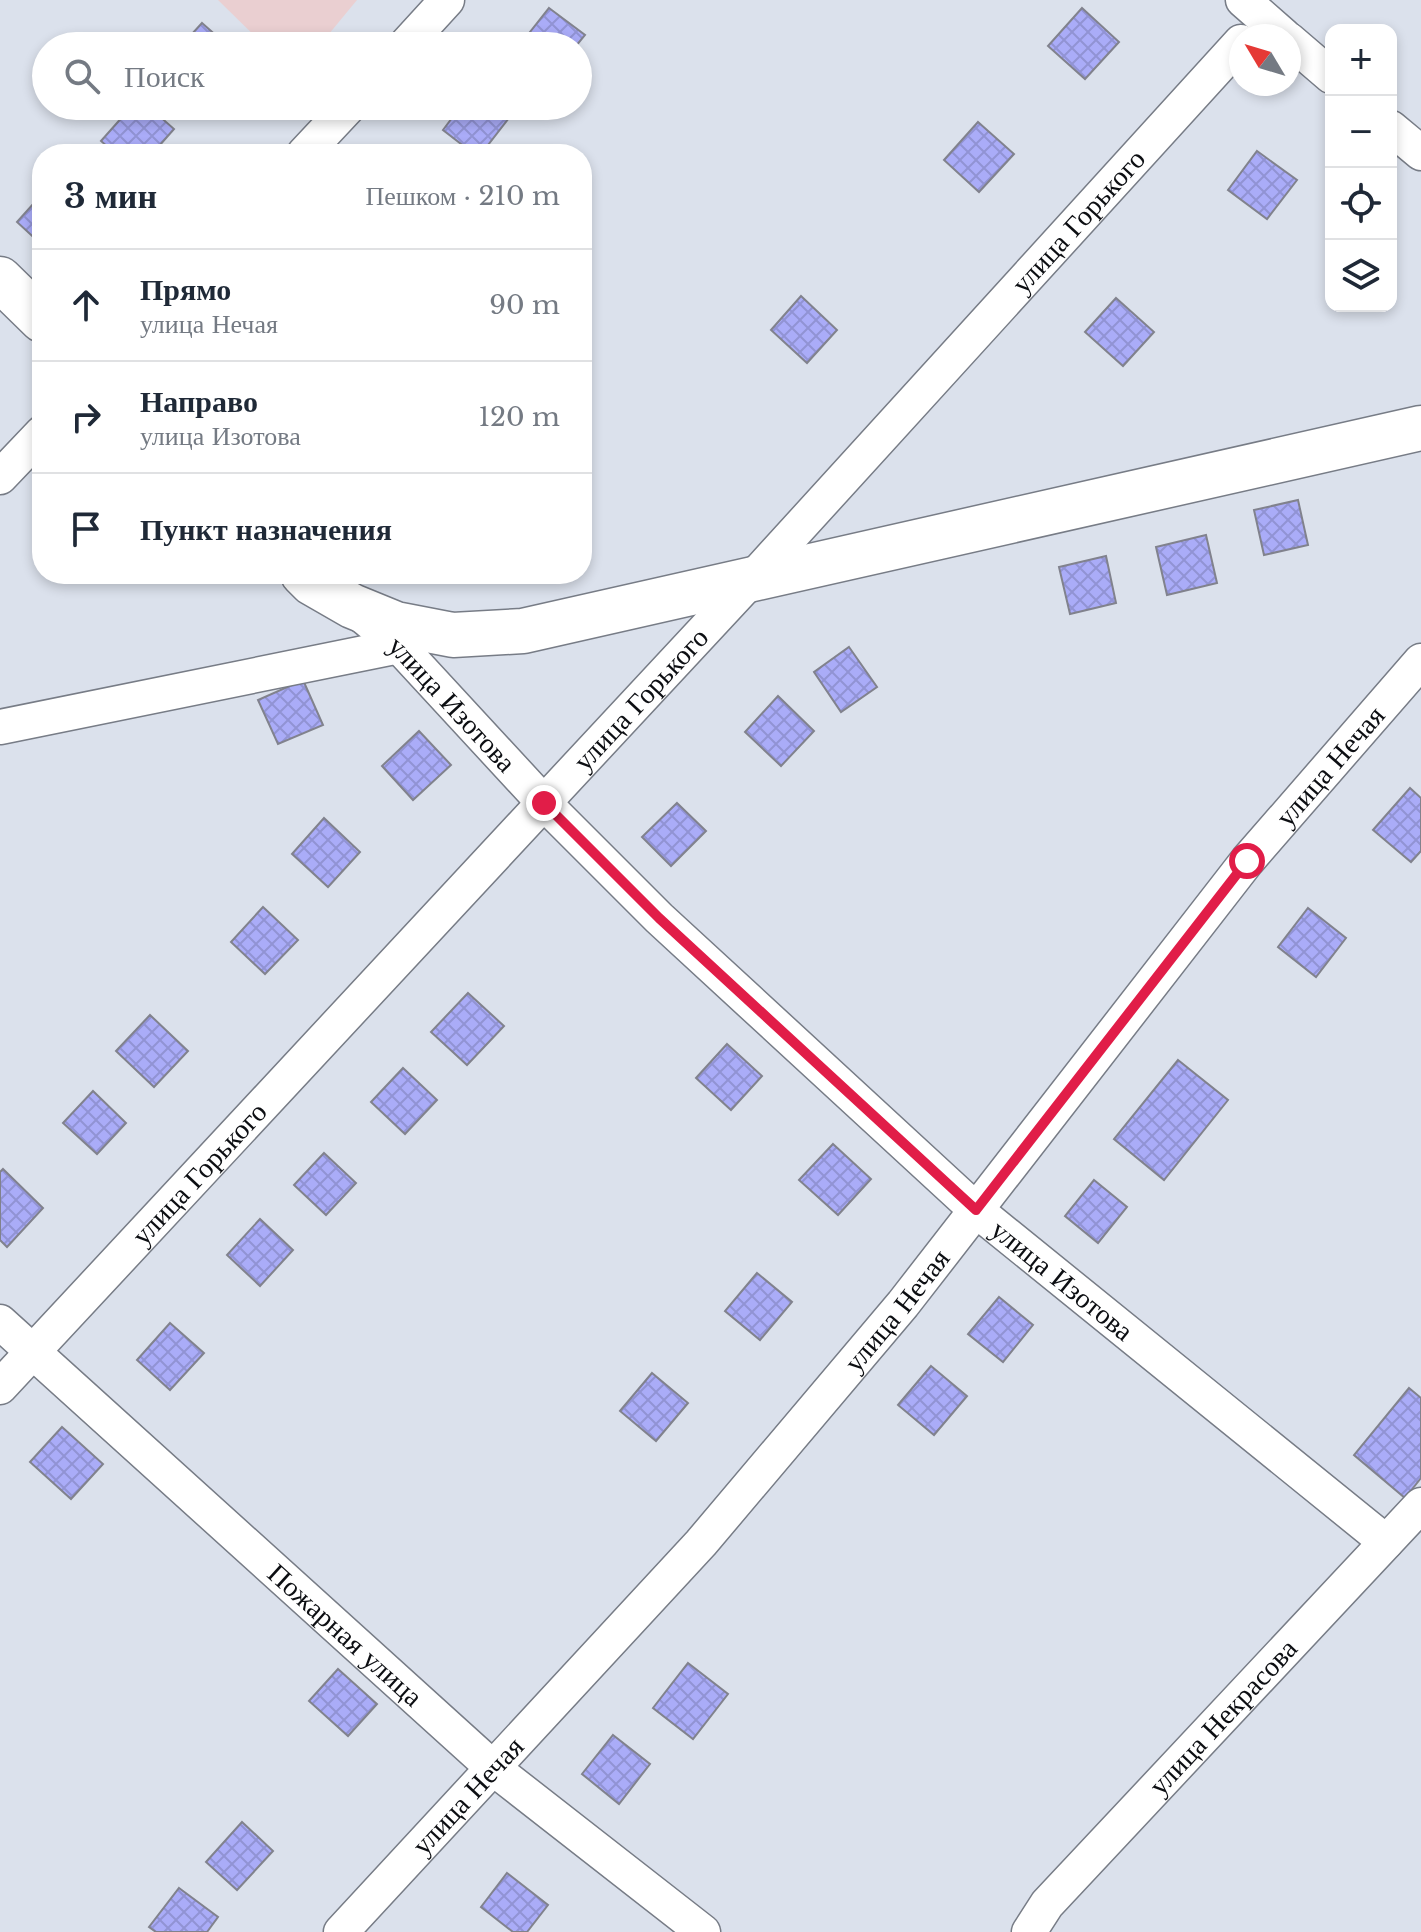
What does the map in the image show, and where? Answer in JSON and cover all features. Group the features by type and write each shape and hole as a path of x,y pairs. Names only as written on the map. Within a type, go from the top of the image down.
{"main road":[{"path":"0,279 32,310"},
{"path":"352,606 396,624 453,635 523,631 1421,428"},
{"name":"улица Изотова","path":"314,584 352,606"}],"street":[{"path":"418,32 447,0"},
{"name":"улица Горького","path":"0,1387 752,579 1259,22"},
{"path":"1301,50 1325,71"},
{"path":"313,144 336,120"},
{"path":"1397,133 1421,153"},
{"path":"0,477 32,443"},
{"name":"улица Изотова","path":"352,606 399,646 544,803 659,918 976,1210 1386,1542"},
{"path":"0,727 453,635"},
{"name":"улица Нечая","path":"341,1932 701,1543 903,1304 1247,861 1421,661"},
{"name":"Пожарная улица","path":"0,1322 493,1768 703,1932"},
{"name":"улица Некрасова","path":"1029,1932 1047,1904 1421,1505"}],"shaded area":[{"path":"218,0 357,0 331,32 251,32"}],"building":[{"path":"549,8 581,32 530,32"},
{"path":"1082,8 1119,42 1085,79 1048,46"},
{"path":"202,23 212,32 194,32"},
{"path":"120,120 164,120 174,129 161,144 104,144 101,141"},
{"path":"450,120 507,120 489,144 461,144 443,130"},
{"path":"978,122 1014,154 979,192 944,160"},
{"path":"1257,151 1297,180 1267,219 1228,190"},
{"path":"32,205 32,236 17,222"},
{"path":"801,296 837,330 807,363 771,330"},
{"path":"1116,298 1154,332 1123,366 1085,332"},
{"path":"1298,500 1308,545 1264,555 1254,510"},
{"path":"1206,535 1217,583 1167,595 1156,547"},
{"path":"1106,556 1116,603 1070,614 1059,567"},
{"path":"849,647 877,687 841,712 814,672"},
{"path":"303,680 323,725 278,744 258,700"},
{"path":"778,696 814,731 781,766 745,732"},
{"path":"419,731 451,765 413,800 382,766"},
{"path":"1410,788 1421,798 1421,851 1411,862 1373,830"},
{"path":"677,803 706,831 671,866 642,837"},
{"path":"324,818 360,852 328,887 292,854"},
{"path":"263,907 298,940 265,974 231,942"},
{"path":"1308,908 1346,938 1316,977 1278,947"},
{"path":"468,993 504,1026 467,1065 431,1032"},
{"path":"150,1015 188,1051 154,1087 116,1051"},
{"path":"727,1044 762,1076 731,1110 696,1078"},
{"path":"1178,1060 1228,1100 1164,1180 1114,1139"},
{"path":"403,1068 437,1100 405,1134 371,1102"},
{"path":"93,1091 126,1123 97,1154 63,1123"},
{"path":"833,1144 871,1179 838,1215 799,1180"},
{"path":"324,1153 356,1183 326,1215 294,1185"},
{"path":"3,1169 43,1208 7,1247 0,1240 0,1172"},
{"path":"1094,1180 1127,1207 1098,1243 1065,1216"},
{"path":"260,1219 293,1250 260,1286 227,1255"},
{"path":"757,1273 792,1302 760,1340 725,1311"},
{"path":"999,1297 1033,1325 1003,1362 968,1334"},
{"path":"170,1323 204,1353 170,1390 137,1360"},
{"path":"931,1366 967,1396 934,1435 898,1405"},
{"path":"652,1373 688,1403 656,1441 620,1411"},
{"path":"1409,1388 1421,1398 1421,1478 1405,1498 1354,1455"},
{"path":"62,1427 103,1464 71,1499 30,1462"},
{"path":"688,1663 728,1694 693,1739 653,1708"},
{"path":"338,1669 377,1704 348,1736 309,1701"},
{"path":"613,1735 650,1764 619,1804 582,1774"},
{"path":"242,1822 273,1851 237,1890 206,1862"},
{"path":"507,1873 548,1905 527,1932 513,1932 481,1907"},
{"path":"179,1888 218,1917 207,1932 156,1932 149,1927"}],"route":[{"path":"544,803 659,918 976,1210 1247,861"}]}
